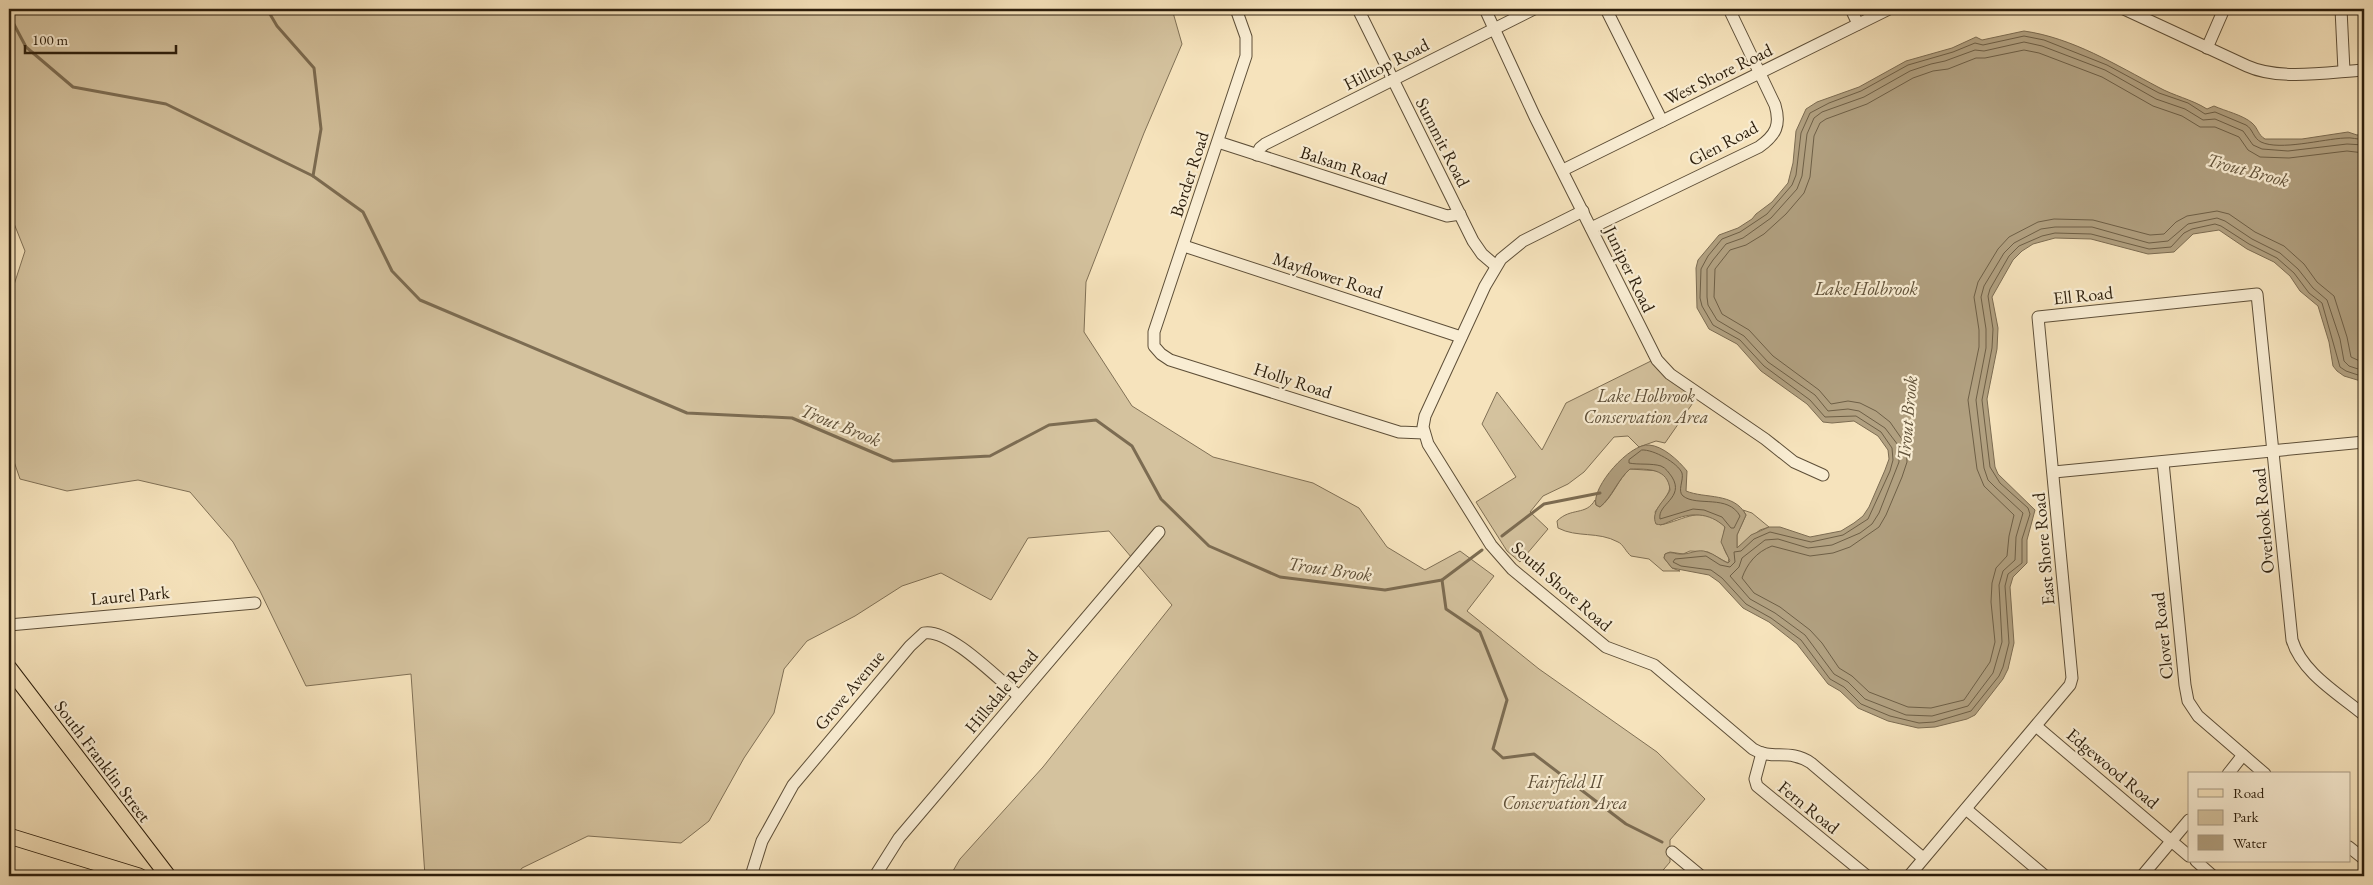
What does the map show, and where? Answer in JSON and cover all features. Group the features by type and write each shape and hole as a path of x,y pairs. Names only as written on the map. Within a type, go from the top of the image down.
{"main road":[{"name":"South Franklin Street","path":"9,668 166,874"},
{"path":"9,836 138,876"},
{"path":"150,876 166,874"}],"street":[{"name":"Border Road","path":"1156,349 1153,342 1154,332 1184,246 1247,49 1245,31 1236,9"},
{"name":"Summit Road","path":"1358,9 1478,249 1496,266"},
{"name":"Juniper Road","path":"1485,9 1650,349 1665,369 1765,439 1794,462 1823,475"},
{"name":"Hilltop Road","path":"1257,155 1260,148 1265,144 1534,9"},
{"path":"1606,9 1662,121"},
{"name":"Glen Road","path":"1591,228 1749,152 1769,140 1776,130 1778,120 1775,105 1729,9"},
{"path":"1851,9 1858,24"},
{"name":"West Shore Road","path":"1562,170 1889,9"},
{"path":"2124,9 2266,73 2364,70"},
{"path":"2207,48 2224,9"},
{"path":"2341,9 2344,71"},
{"name":"Balsam Road","path":"1218,142 1447,216 1460,214"},
{"path":"1424,433 1425,416 1496,266 1518,245 1583,211"},
{"name":"Mayflower Road","path":"1184,246 1461,337"},
{"name":"Overlook Road","path":"2257,294 2291,634 2294,646 2308,668 2364,715"},
{"name":"Ell Road","path":"2054,472 2038,318 2257,294"},
{"name":"Holly Road","path":"1156,349 1170,360 1399,432 1424,433"},
{"name":"South Shore Road","path":"1424,433 1432,450 1491,545 1512,569 1606,647 1654,665 1749,746 1762,753"},
{"name":"East Shore Road","path":"1910,876 1923,858 2070,685 2073,675 2054,472 2364,442"},
{"name":"Clover Road","path":"2163,462 2184,685 2188,701 2202,721 2263,772"},
{"name":"Hillsdale Road","path":"875,876 899,838 1159,532"},
{"name":"Laurel Park","path":"9,624 255,603"},
{"name":"Grove Avenue","path":"750,876 765,834 793,785 910,646 924,632 937,633 952,640 1019,696"},
{"name":"Edgewood Road","path":"2036,726 2188,855"},
{"path":"1762,753 1794,754 1811,763 1923,858"},
{"name":"Fern Road","path":"1762,753 1755,779 1756,786 1867,876"},
{"path":"2230,772 2243,755"},
{"path":"1966,809 2045,876"},
{"path":"2142,876 2188,821"},
{"path":"2350,847 2364,860"},
{"path":"1672,852 1701,876"},
{"path":"2197,862 2213,876"}],"green space":[{"name":"Fairfield II Conservation Area","path":"9,9 1172,9 1182,44 1144,133 1086,282 1084,332 1132,406 1213,457 1313,483 1359,508 1387,547 1425,570 1460,551 1494,576 1467,611 1539,669 1657,752 1705,799 1670,840 1670,862 1658,876 950,876 960,859 1043,767 1172,605 1109,531 1028,538 991,600 941,573 902,586 855,616 807,641 784,669 774,713 744,758 709,821 681,843 588,836 522,868 516,876 425,876 411,674 306,686 260,591 233,542 190,492 138,480 67,491 20,479 9,447 9,300 25,251 9,211"},
{"name":"Lake Holbrook Conservation Area","path":"1653,360 1658,370 1697,397 1665,443 1656,441 1639,447 1628,436 1614,437 1584,472 1568,484 1543,496 1530,512 1548,529 1520,562 1507,551 1476,502 1516,477 1482,424 1497,392 1542,450 1566,403"},
{"path":"1630,469 1660,471 1666,476 1670,487 1669,492 1655,512 1660,525 1693,515 1700,515 1716,519 1725,526 1723,542 1724,549 1729,558 1728,563 1708,552 1690,551 1683,554 1670,552 1665,554 1664,558 1672,568 1680,571 1663,571 1649,559 1631,556 1620,543 1595,535 1573,533 1558,528 1557,521 1562,517 1587,508 1595,500 1596,505 1600,507 1605,503"},
{"path":"1743,510 1752,513 1769,527 1760,530 1737,548 1737,535 1746,515"}],"water":[{"name":"Lake Holbrook","path":"2024,31 2060,40 2094,53 2164,90 2207,109 2214,106 2239,115 2252,123 2265,139 2302,139 2348,132 2357,135 2364,134 2364,382 2344,376 2333,366 2329,342 2318,306 2300,291 2290,276 2274,262 2247,249 2219,230 2193,234 2174,252 2148,254 2091,239 2055,238 2033,244 2022,251 2013,260 1992,297 1998,328 1997,349 1987,399 1995,467 1998,474 2035,510 2027,540 2027,563 2013,577 2010,587 2014,643 2008,669 2003,679 1975,715 1967,719 1935,727 1918,728 1888,721 1858,708 1840,691 1828,684 1797,644 1769,622 1743,608 1719,582 1709,575 1672,568 1664,558 1665,554 1704,551 1728,563 1730,561 1721,542 1725,527 1712,518 1692,515 1656,524 1656,510 1670,490 1665,477 1661,474 1644,469 1630,469 1600,507 1596,505 1596,497 1606,478 1623,458 1641,446 1649,445 1665,451 1675,458 1687,471 1686,491 1727,499 1741,508 1746,515 1737,535 1737,548 1751,535 1769,527 1780,527 1810,537 1841,531 1863,516 1869,507 1885,470 1889,459 1888,450 1878,436 1854,421 1823,422 1807,404 1761,371 1737,344 1709,329 1697,308 1696,268 1698,260 1719,235 1738,228 1752,219 1772,202 1788,183 1793,163 1796,131 1806,109 1817,102 1859,87 1906,61 1952,48 1976,37 1982,40"}],"waterway":[{"name":"Trout Brook","path":"267,9 277,26 314,68 321,129 313,176 363,212 392,271 420,300 687,413 792,418 893,461 990,456 1049,425 1096,420 1132,446 1161,499 1209,546 1280,577 1385,590 1442,580 1482,550"},
{"path":"9,15 26,47 73,87 166,104 313,176"},
{"name":"Trout Brook","path":"1502,536 1544,504 1600,493"},
{"path":"1442,580 1446,609 1480,632 1507,700 1493,749 1503,758 1534,754 1626,824 1662,842"}]}
